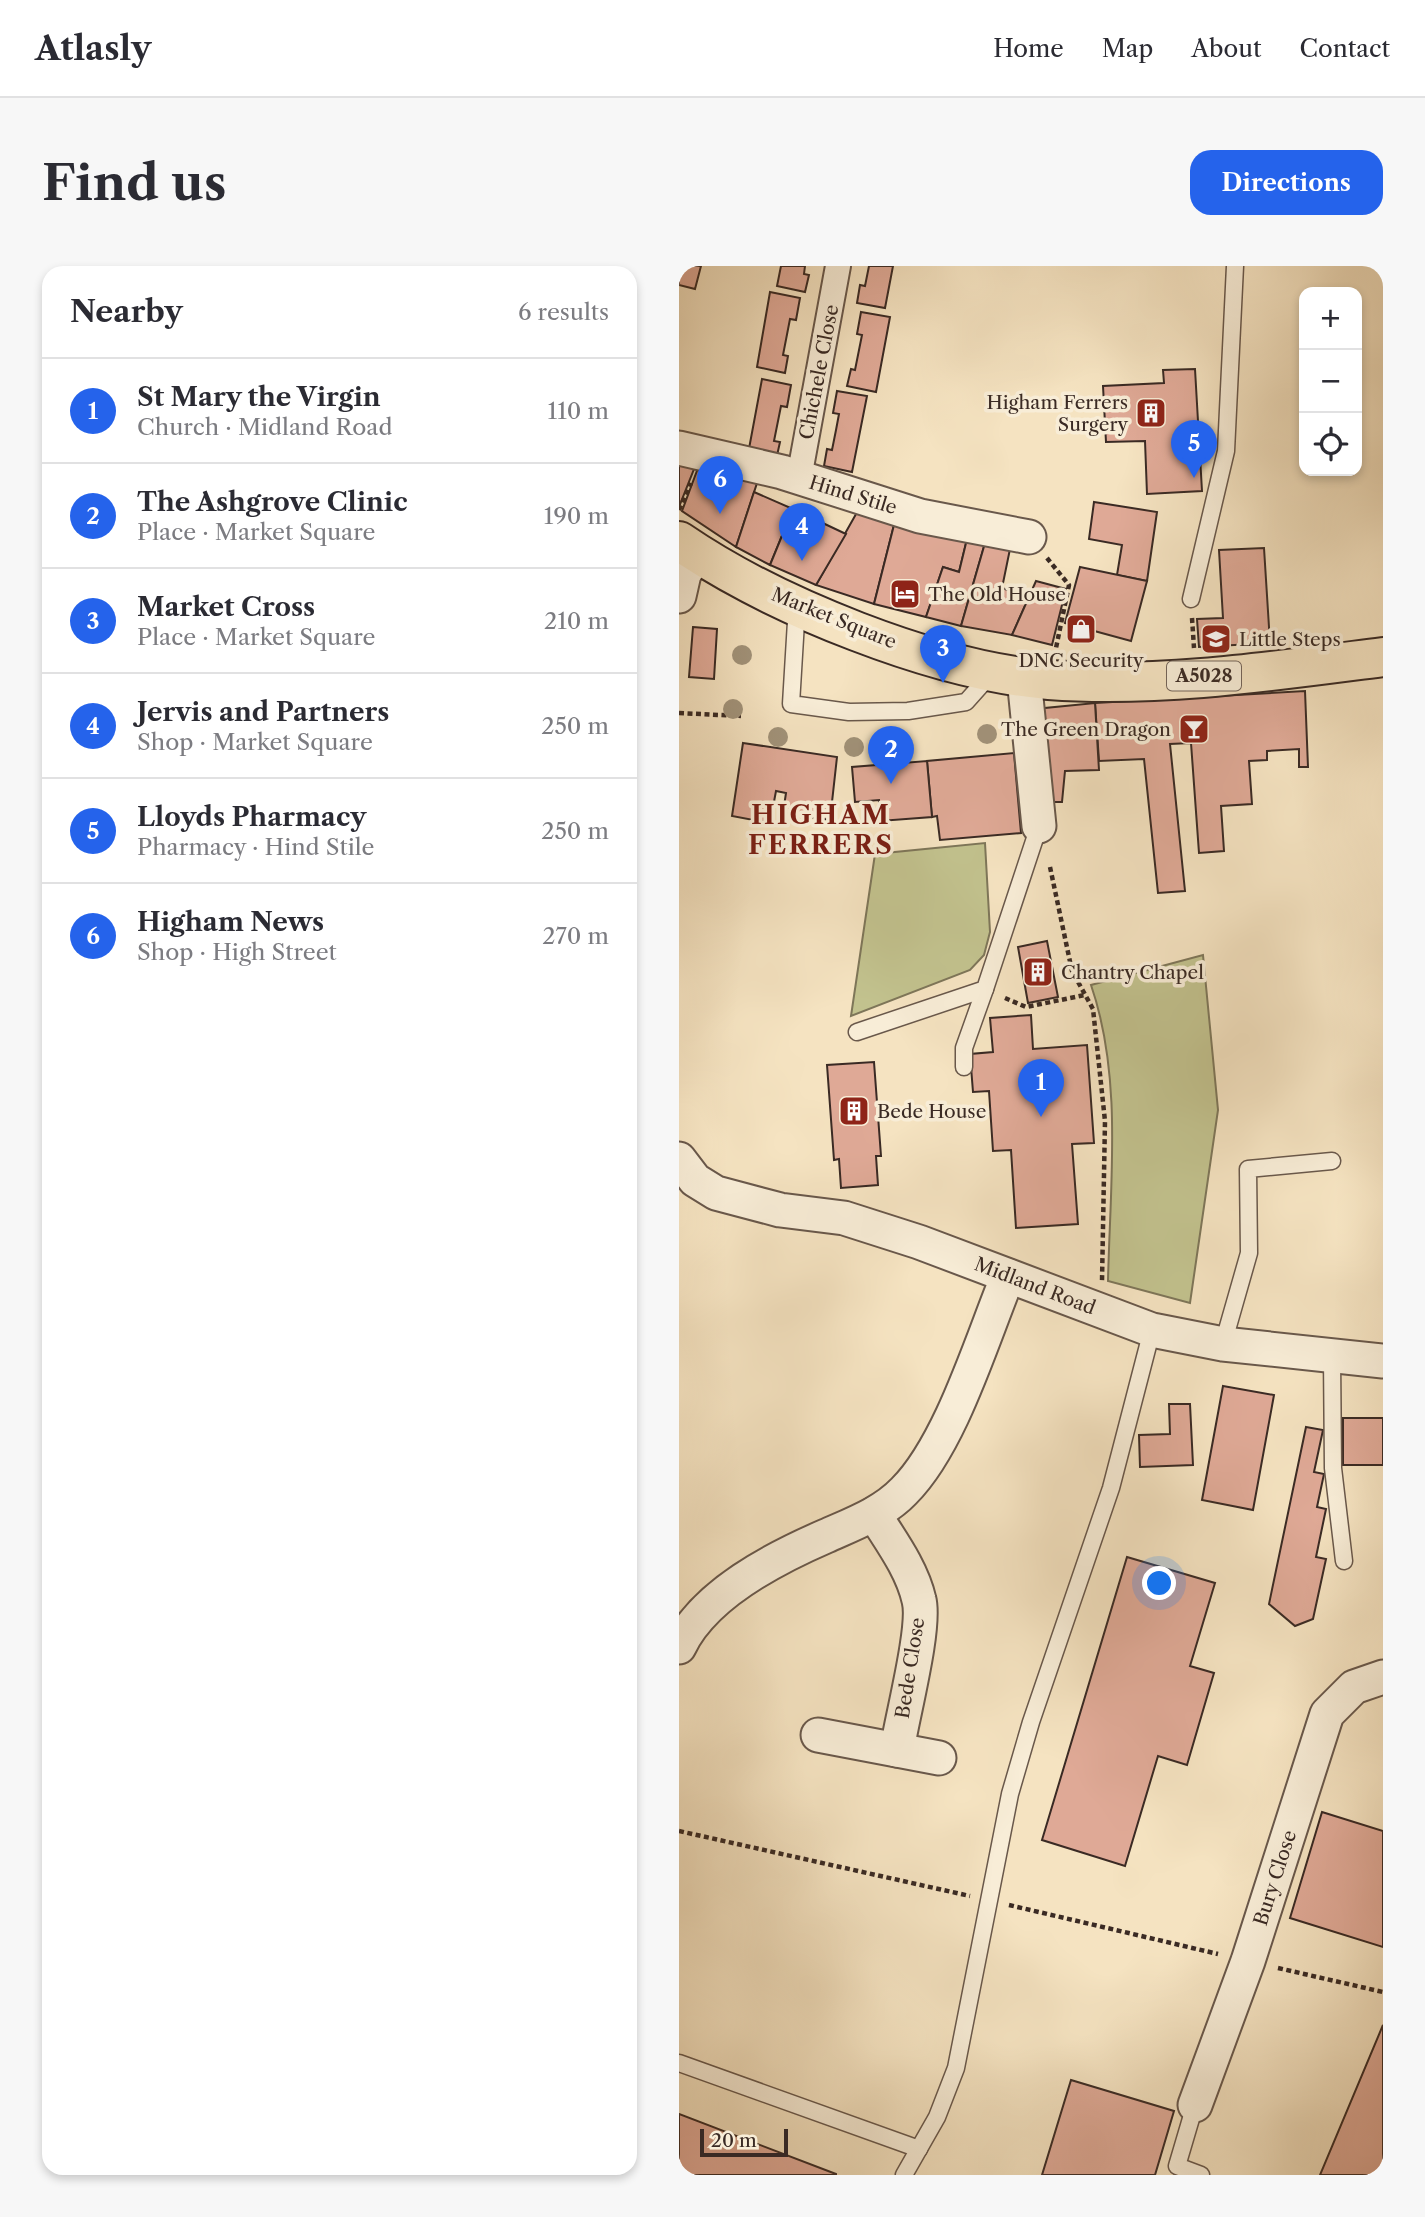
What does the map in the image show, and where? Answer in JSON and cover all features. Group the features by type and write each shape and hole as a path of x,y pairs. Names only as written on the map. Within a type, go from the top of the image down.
{"main road":[{"name":"Market Square","path":"688,547 739,578 895,645 1022,677"},
{"name":"A5028","path":"1022,677 1085,682 1196,676 1279,671 1383,657"}],"street":[{"name":"Chichele Close","path":"799,478 838,266"},
{"name":"Hind Stile","path":"679,448 799,478 920,516 1029,537"},
{"name":"Market Square","path":"679,596 688,547"},
{"path":"1022,677 1039,826"},
{"name":"Midland Road","path":"687,1170 716,1193 780,1210 844,1218 1152,1330 1223,1344 1383,1362"},
{"path":"679,1647 720,1596 785,1554 874,1514 903,1492 935,1454 1008,1276"},
{"name":"Bede Close","path":"874,1514 903,1560 920,1602 918,1633 897,1750"},
{"name":"Bury Close","path":"1195,2105 1248,1961 1327,1714 1354,1687 1383,1677"},
{"path":"818,1735 939,1758"}],"lane":[{"path":"1191,599 1226,451 1235,266"},
{"path":"797,605 791,704 849,712 908,711 966,702 1022,677"},
{"path":"964,1067 964,1048 1039,826"},
{"path":"857,1032 985,989"},
{"path":"1223,1344 1249,1253 1248,1169 1332,1161"},
{"path":"904,2175 937,2117 956,2068 1010,1794 1027,1734 1111,1488 1152,1330"},
{"path":"1332,1357 1333,1468 1344,1561"},
{"path":"679,2063 919,2149"},
{"path":"1195,2105 1177,2166 1201,2175"}],"path":[{"path":"1022,677 1069,585 1029,537"},
{"path":"1191,599 1196,676"},
{"path":"679,713 741,716"},
{"path":"1039,826 1072,971 1093,1009 1105,1121 1099,1310"},
{"path":"985,989 1026,1007 1084,995"},
{"path":"679,1830 1383,1992"}],"green space":[{"path":"985,843 990,932 984,955 970,970 851,1016 875,854"},
{"path":"1203,955 1218,1110 1190,1303 1108,1281 1112,1169 1111,1094 1101,1020 1091,985"}],"building":[{"path":"679,266 701,266 695,289 679,285"},
{"path":"781,266 805,266 804,274 809,275 805,292 777,286"},
{"path":"869,266 893,266 885,308 857,303 860,285 865,286"},
{"path":"770,292 800,298 796,320 790,319 783,355 788,356 785,373 757,367"},
{"path":"861,312 890,317 876,392 847,386 851,369 855,370 862,335 857,334"},
{"name":"Higham Ferrers Surgery","path":"1195,369 1202,491 1147,494 1145,441 1106,442 1103,386 1164,383 1163,370"},
{"path":"762,379 791,385 787,407 781,406 774,441 780,442 776,460 748,454"},
{"path":"837,391 867,396 852,472 824,466 827,449 832,450 839,414 833,413"},
{"path":"679,455 698,459 679,507"},
{"path":"701,460 758,480 736,547 682,511"},
{"path":"754,492 793,509 770,565 736,547"},
{"path":"1094,502 1157,512 1147,581 1117,575 1122,545 1089,539"},
{"path":"860,507 896,517 874,604 816,585"},
{"path":"793,509 846,534 816,585 770,565"},
{"path":"896,517 967,539 959,572 943,567 926,617 874,604"},
{"path":"967,539 985,543 961,626 926,617 943,567 959,572"},
{"path":"985,543 1010,549 1002,588 1029,597 1012,635 961,626"},
{"path":"1264,548 1270,643 1199,647 1197,619 1223,618 1219,550"},
{"path":"1080,567 1147,581 1131,641 1065,623"},
{"path":"1036,581 1066,589 1052,645 1012,635"},
{"path":"693,627 717,629 714,679 689,677"},
{"path":"1305,691 1308,767 1299,767 1299,749 1267,751 1267,760 1249,761 1252,804 1221,806 1224,851 1199,853 1191,743 1170,744 1185,891 1158,893 1144,759 1099,761 1095,703"},
{"path":"1095,703 1099,770 1065,771 1062,802 1043,802 1035,709"},
{"path":"743,743 837,757 830,820 783,813 786,793 776,791 770,823 732,816"},
{"path":"1014,753 1021,833 940,840 937,816 932,817 927,761"},
{"path":"927,761 932,817 880,821 879,800 855,802 852,767"},
{"name":"Chantry Chapel","path":"1047,941 1058,997 1028,1003 1018,947"},
{"path":"1031,1015 1033,1049 1087,1045 1094,1143 1072,1144 1078,1224 1016,1228 1011,1150 993,1151 989,1091 973,1092 970,1054 993,1052 990,1018"},
{"name":"Bede House","path":"874,1062 881,1156 876,1156 878,1185 841,1188 839,1159 834,1160 827,1065"},
{"path":"1223,1386 1274,1395 1253,1510 1202,1500"},
{"path":"1169,1404 1190,1404 1193,1465 1140,1467 1139,1435 1170,1434"},
{"path":"1343,1418 1383,1418 1383,1465 1343,1465"},
{"path":"1306,1427 1323,1430 1314,1472 1324,1474 1317,1507 1326,1509 1316,1557 1326,1559 1313,1619 1295,1626 1269,1604"},
{"path":"1127,1557 1215,1583 1190,1666 1214,1673 1187,1765 1158,1756 1125,1866 1042,1840"},
{"path":"1322,1812 1383,1831 1383,1947 1290,1918"},
{"path":"1383,2025 1383,2175 1320,2175"},
{"path":"1071,2080 1174,2111 1155,2175 1042,2175"},
{"path":"679,2114 836,2174 836,2175 679,2175"}],"place":[{"name":"Higham Ferrers Surgery","path":"1151,413"},
{"name":"Lloyds Pharmacy","path":"1194,478"},
{"name":"Higham News","path":"720,514"},
{"name":"Jervis and Partners","path":"802,561"},
{"name":"The Old House","path":"905,594"},
{"name":"DNC Security","path":"1081,629"},
{"name":"Little Steps","path":"1216,639"},
{"name":"Market Cross","path":"943,683"},
{"name":"The Green Dragon","path":"1194,729"},
{"name":"The Ashgrove Clinic","path":"891,784"},
{"name":"Chantry Chapel","path":"1038,972"},
{"name":"Bede House","path":"854,1111"},
{"name":"St Mary the Virgin","path":"1041,1117"}],"district":[{"name":"HIGHAM FERRERS","path":"821,830"}]}
